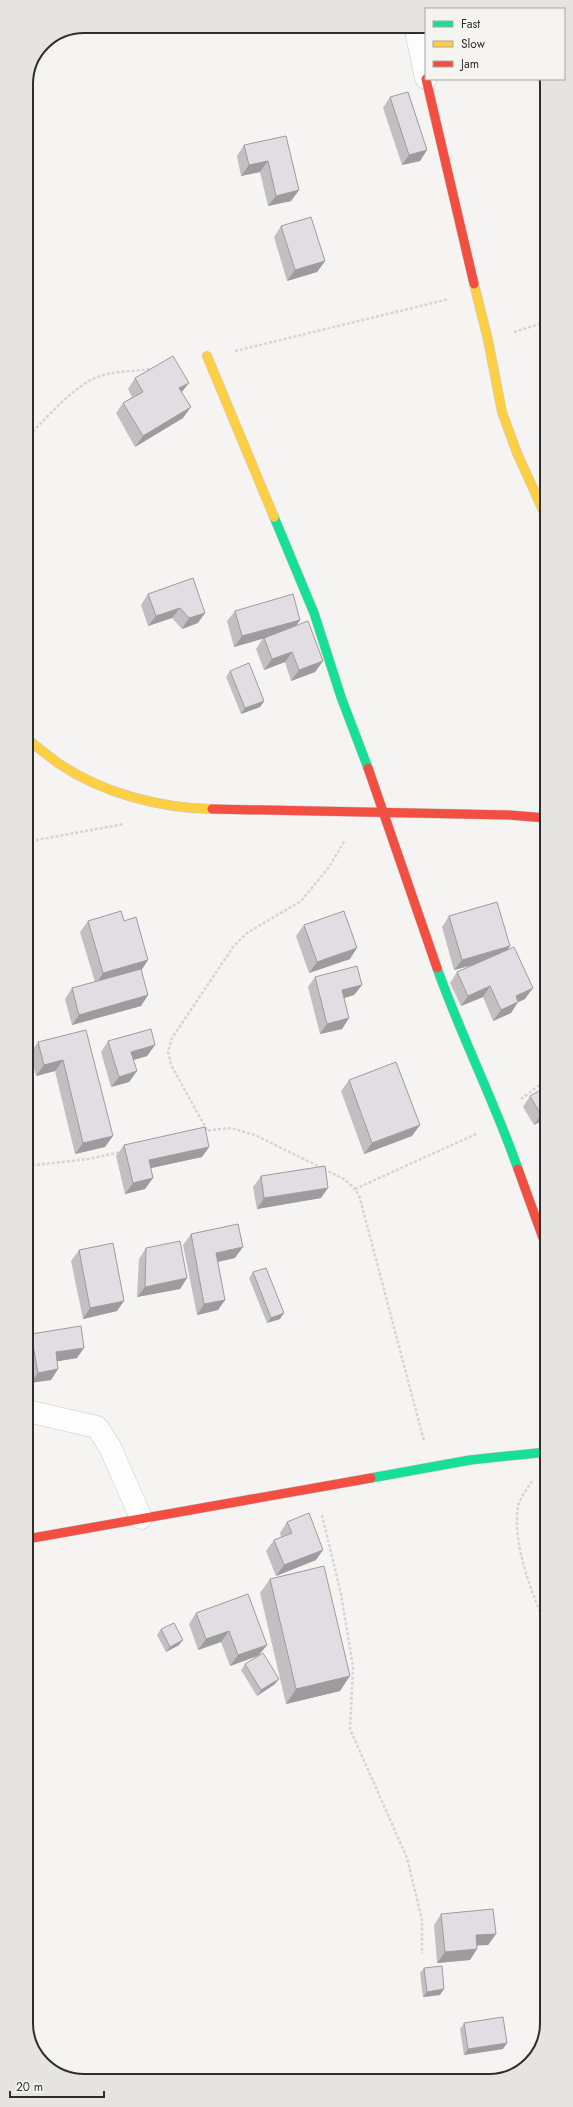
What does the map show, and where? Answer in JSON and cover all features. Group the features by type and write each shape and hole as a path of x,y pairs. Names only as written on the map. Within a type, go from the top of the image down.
{"street":[{"path":"416,33 425,73"},
{"path":"426,80 445,165 488,340 502,412 540,503"},
{"path":"207,356 314,613 341,698 384,812 452,1011 502,1122 540,1232"},
{"path":"33,743 58,763 84,777 116,791 158,804 205,809 509,815 540,818"},
{"path":"33,1412 96,1427 110,1447 141,1518"},
{"path":"33,1539 141,1518 470,1460 540,1453"}],"path":[{"path":"207,356 477,292"},
{"path":"488,340 540,324"},
{"path":"33,431 57,407 84,384 95,377 161,367"},
{"path":"207,1130 172,1065 168,1052 172,1038 233,947 247,933 301,901 329,866 361,812"},
{"path":"33,841 130,822"},
{"path":"355,1189 502,1122 516,1103 540,1085"},
{"path":"200,1132 231,1128 255,1135 342,1178 351,1184 355,1189 359,1195 373,1246 421,1432 435,1467"},
{"path":"33,1165 88,1159 124,1151"},
{"path":"535,1477 518,1504 518,1531 529,1586 540,1612"},
{"path":"315,1487 341,1594 354,1667 350,1729 408,1858 422,1920 422,1954"}],"building":[{"path":"408,92 427,150 409,155 390,97"},
{"path":"286,136 299,190 276,196 268,161 249,165 244,145"},
{"path":"311,217 325,261 295,270 281,226"},
{"path":"173,356 189,383 179,388 191,407 143,436 123,403 143,392 135,378"},
{"path":"193,578 205,613 189,618 180,608 156,616 148,594"},
{"path":"293,594 300,620 242,636 235,611"},
{"path":"308,621 323,661 299,670 292,652 272,659 264,638"},
{"path":"249,663 264,701 245,708 230,671"},
{"path":"497,902 510,946 462,960 449,916"},
{"path":"121,911 124,921 136,917 148,960 103,973 88,921"},
{"path":"344,911 357,948 317,962 304,925"},
{"path":"514,947 533,988 516,996 518,1002 501,1010 490,986 468,996 457,972"},
{"path":"357,966 362,985 342,990 349,1018 327,1024 315,977"},
{"path":"141,969 148,995 79,1015 72,988"},
{"path":"151,1029 155,1045 131,1052 137,1071 119,1077 108,1041"},
{"path":"86,1030 113,1136 83,1143 63,1060 44,1065 38,1042"},
{"path":"396,1062 420,1125 372,1143 349,1080"},
{"path":"540,1090 540,1113 530,1096"},
{"path":"205,1127 209,1147 149,1160 153,1178 133,1183 124,1145"},
{"path":"325,1166 328,1188 264,1198 261,1176"},
{"path":"238,1224 243,1247 216,1253 225,1300 204,1304 191,1234"},
{"path":"180,1241 187,1278 145,1287 146,1248"},
{"path":"113,1243 124,1301 90,1308 79,1250"},
{"path":"266,1268 284,1313 271,1318 253,1272"},
{"path":"81,1326 84,1348 56,1352 58,1369 38,1373 33,1345 33,1334"},
{"path":"309,1513 323,1550 284,1565 274,1540 292,1533 287,1522"},
{"path":"324,1566 350,1676 296,1689 270,1579"},
{"path":"248,1594 267,1645 238,1655 229,1631 206,1639 196,1613"},
{"path":"174,1623 183,1640 170,1647 161,1629"},
{"path":"263,1653 279,1679 261,1690 245,1664"},
{"path":"493,1909 496,1934 476,1935 477,1949 445,1952 441,1914"},
{"path":"442,1966 444,1989 427,1992 424,1968"},
{"path":"503,2017 507,2043 468,2049 464,2023"}],"traffic: fast":[{"path":"274,517 314,613 341,697 368,768"},
{"path":"437,968 456,1018 499,1118 518,1169"},
{"path":"371,1478 470,1460 540,1453"}],"traffic: slow":[{"path":"474,284 488,340 502,412 517,453 540,504"},
{"path":"207,356 274,517"},
{"path":"33,743 75,774 112,790 132,797 172,806 212,809"}],"traffic: jam":[{"path":"426,80 474,284"},
{"path":"368,768 437,968"},
{"path":"212,809 509,815 540,818"},
{"path":"518,1169 540,1230"},
{"path":"33,1538 371,1478"}]}
